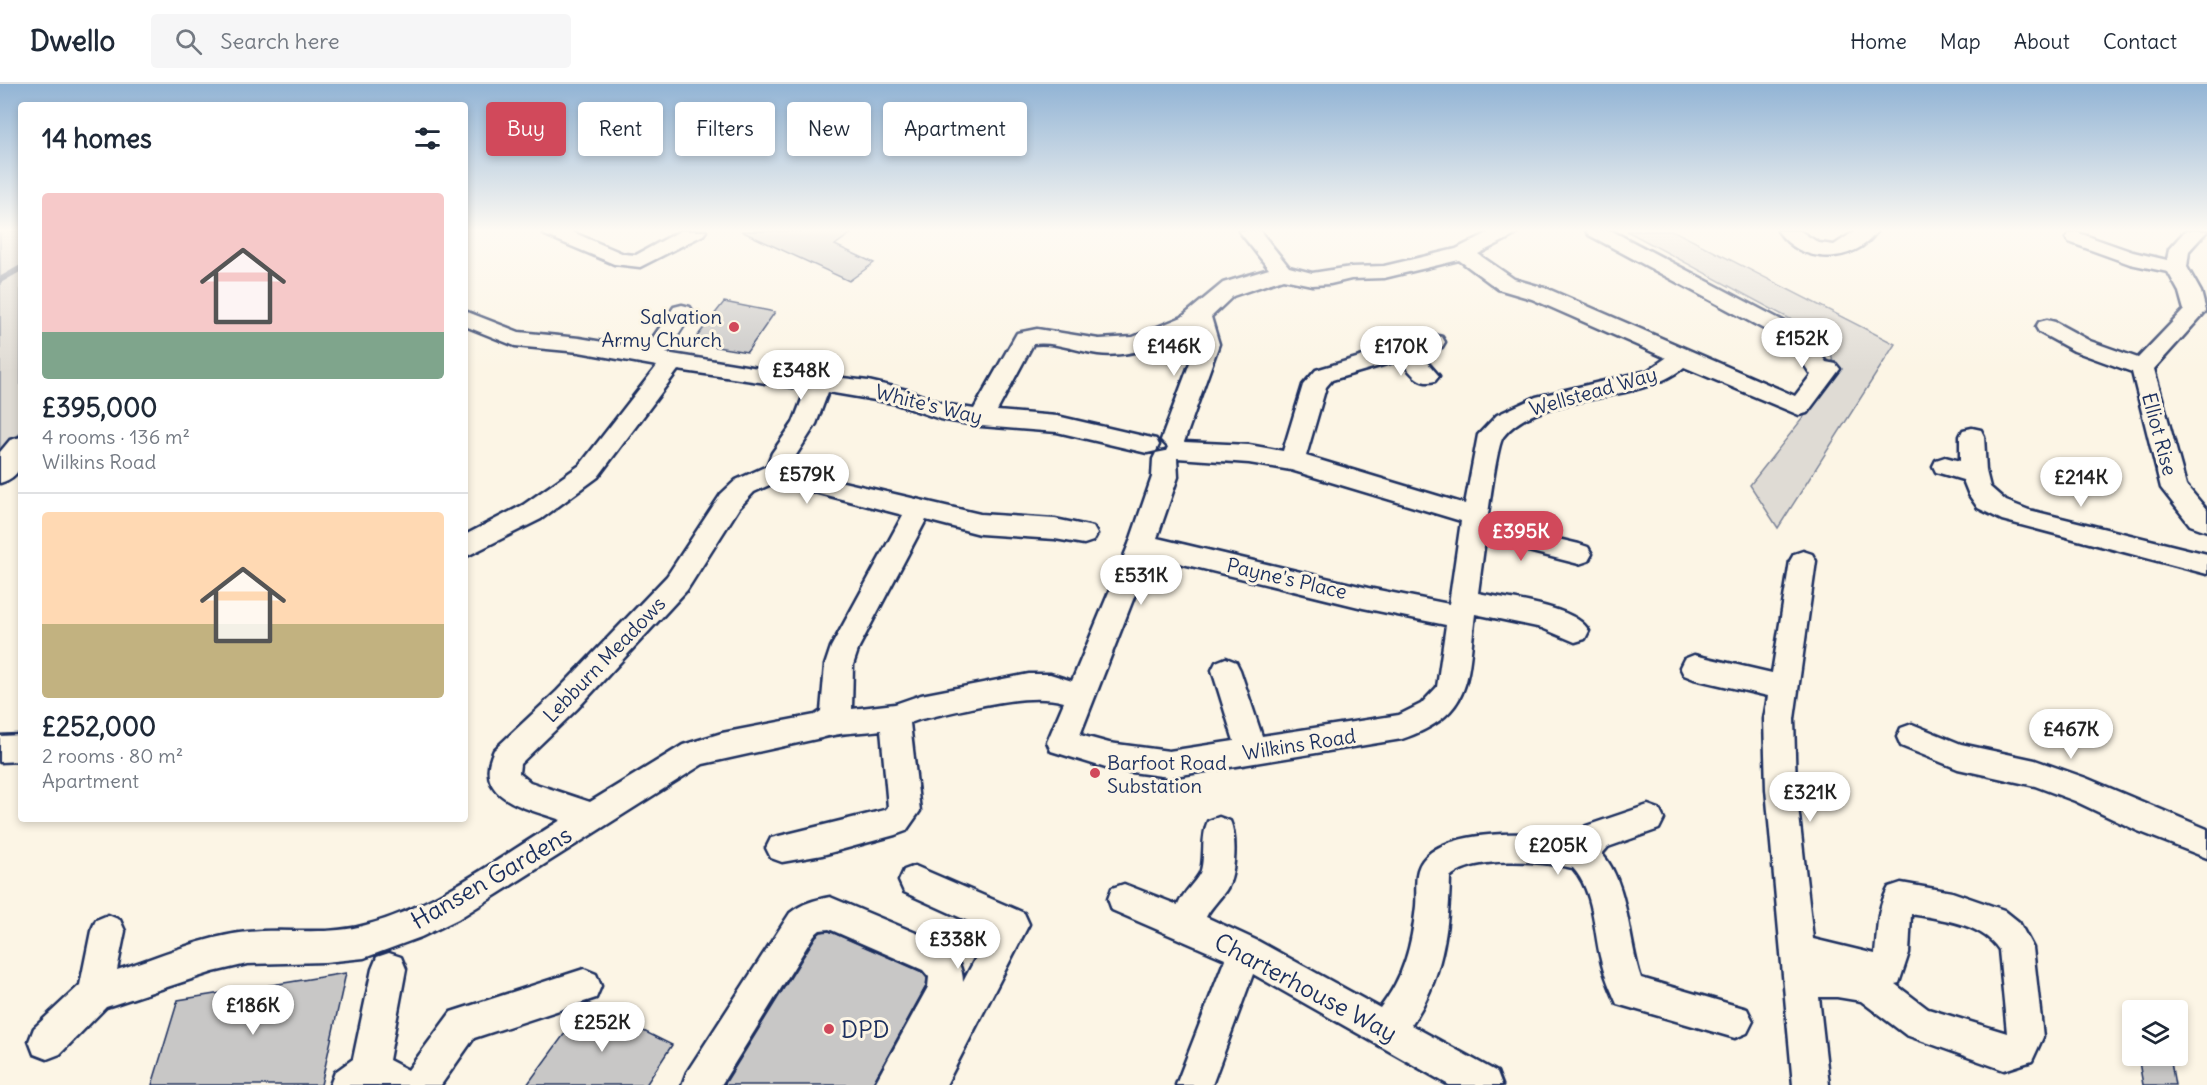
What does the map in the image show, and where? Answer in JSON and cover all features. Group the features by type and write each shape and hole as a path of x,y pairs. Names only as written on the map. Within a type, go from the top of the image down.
{"main road":[{"path":"0,472 18,451"}],"street":[{"path":"981,418 1025,338 1049,337 1093,347 1122,346 1169,331 1199,315 1225,291 1264,278"},
{"path":"1306,278 1331,278"},
{"name":"Wellstead Way","path":"1474,522 1490,435 1498,425 1513,415 1550,401 1658,375 1682,357 1540,294 1506,284 1500,278"},
{"path":"1682,357 1799,407 1825,373 1798,338 1684,278"},
{"path":"2182,278 2201,312"},
{"path":"468,545 532,512 589,471 662,360 682,312"},
{"name":"Elliot Rise","path":"2142,368 2169,339 2201,312"},
{"path":"1081,695 1142,543 1165,477 1166,448 1208,344 1199,315"},
{"name":"White's Way","path":"468,319 514,339 579,345 662,360 868,389 899,396 940,411 981,418 1057,424 1166,448 1249,454 1292,461 1474,522 1579,554"},
{"name":"Elliot Rise","path":"2047,327 2080,349 2142,368"},
{"path":"1292,461 1315,385 1324,375 1434,342"},
{"path":"1404,350 1428,376"},
{"name":"Elliot Rise","path":"2142,368 2174,488 2199,518 2207,522"},
{"path":"820,383 804,424 781,459 778,471 788,478 980,524 1054,529 1084,534"},
{"path":"1972,436 1974,474 1978,488 1987,501 2006,512 2109,538 2171,557 2207,564"},
{"path":"1945,466 1974,474"},
{"name":"Lebburn Meadows","path":"593,817 520,792 502,778 505,759 567,700 677,583 730,501 745,486 778,471"},
{"path":"831,720 837,711 839,665 845,647 919,510"},
{"name":"Wilkins Road","path":"1081,695 1062,742 1109,756 1169,764 1402,727 1435,712 1446,701 1451,688 1474,522"},
{"name":"Payne's Place","path":"1142,543 1366,597 1462,609"},
{"path":"1803,561 1779,718 1781,789 1811,1085"},
{"path":"1462,609 1548,618 1575,631"},
{"path":"1694,667 1783,688"},
{"path":"1226,670 1252,752"},
{"name":"Hansen Gardens","path":"47,1041 95,994 213,956 248,948 325,946 364,942 409,926 446,908 694,754 821,726 831,720 843,723 895,716 921,707 1029,686 1050,687 1081,695"},
{"path":"782,848 822,841 895,821 900,817 904,811 895,716"},
{"path":"1912,737 1958,756 2035,773 2086,791 2207,844"},
{"path":"0,749 18,748"},
{"path":"1582,855 1597,837 1648,819"},
{"path":"1186,924 1195,903 1216,878 1219,831"},
{"path":"1386,1030 1411,994 1421,966 1433,912 1434,871 1449,858 1501,847 1563,851 1582,855 1596,871 1607,902 1618,961 1629,992 1735,1022"},
{"path":"915,881 1012,924 926,1085"},
{"path":"1901,898 1919,899 1999,924 2012,936 2016,948 2025,1037 2019,1048 2004,1052 1918,1023 1869,986 1837,980 1800,966 1887,972 1893,962 1894,906 1901,898"},
{"name":"Charterhouse Way","path":"1124,899 1246,952 1484,1085"},
{"path":"700,1085 802,924 812,916 821,913 839,916 935,958 946,972 945,990 892,1085"},
{"path":"95,994 108,931"},
{"path":"1194,1085 1246,952"},
{"path":"372,1080 389,969"},
{"path":"419,1085 463,1024 584,986"}],"shaded area":[{"path":"0,278 18,278 18,435 0,456"},
{"path":"1714,278 1765,278 1895,344 1778,528 1750,485 1832,381 1831,354 1816,333"}],"building":[{"name":"Salvation Army Church","path":"724,302 775,312 747,352 692,343"},
{"name":"DPD","path":"829,931 922,972 927,978 926,986 872,1085 724,1085 816,936 821,932"},
{"path":"346,973 321,1085 152,1085 178,1000"},
{"path":"587,1003 672,1045 646,1085 527,1085"},
{"path":"2140,1066 2172,1066 2175,1085 2143,1085"}],"waterway":[{"path":"0,280 4,278"}],"place":[{"name":"Salvation Army Church","path":"734,327"},
{"name":"Barfoot Road Substation","path":"1095,773"},
{"name":"DPD","path":"829,1029"}]}
